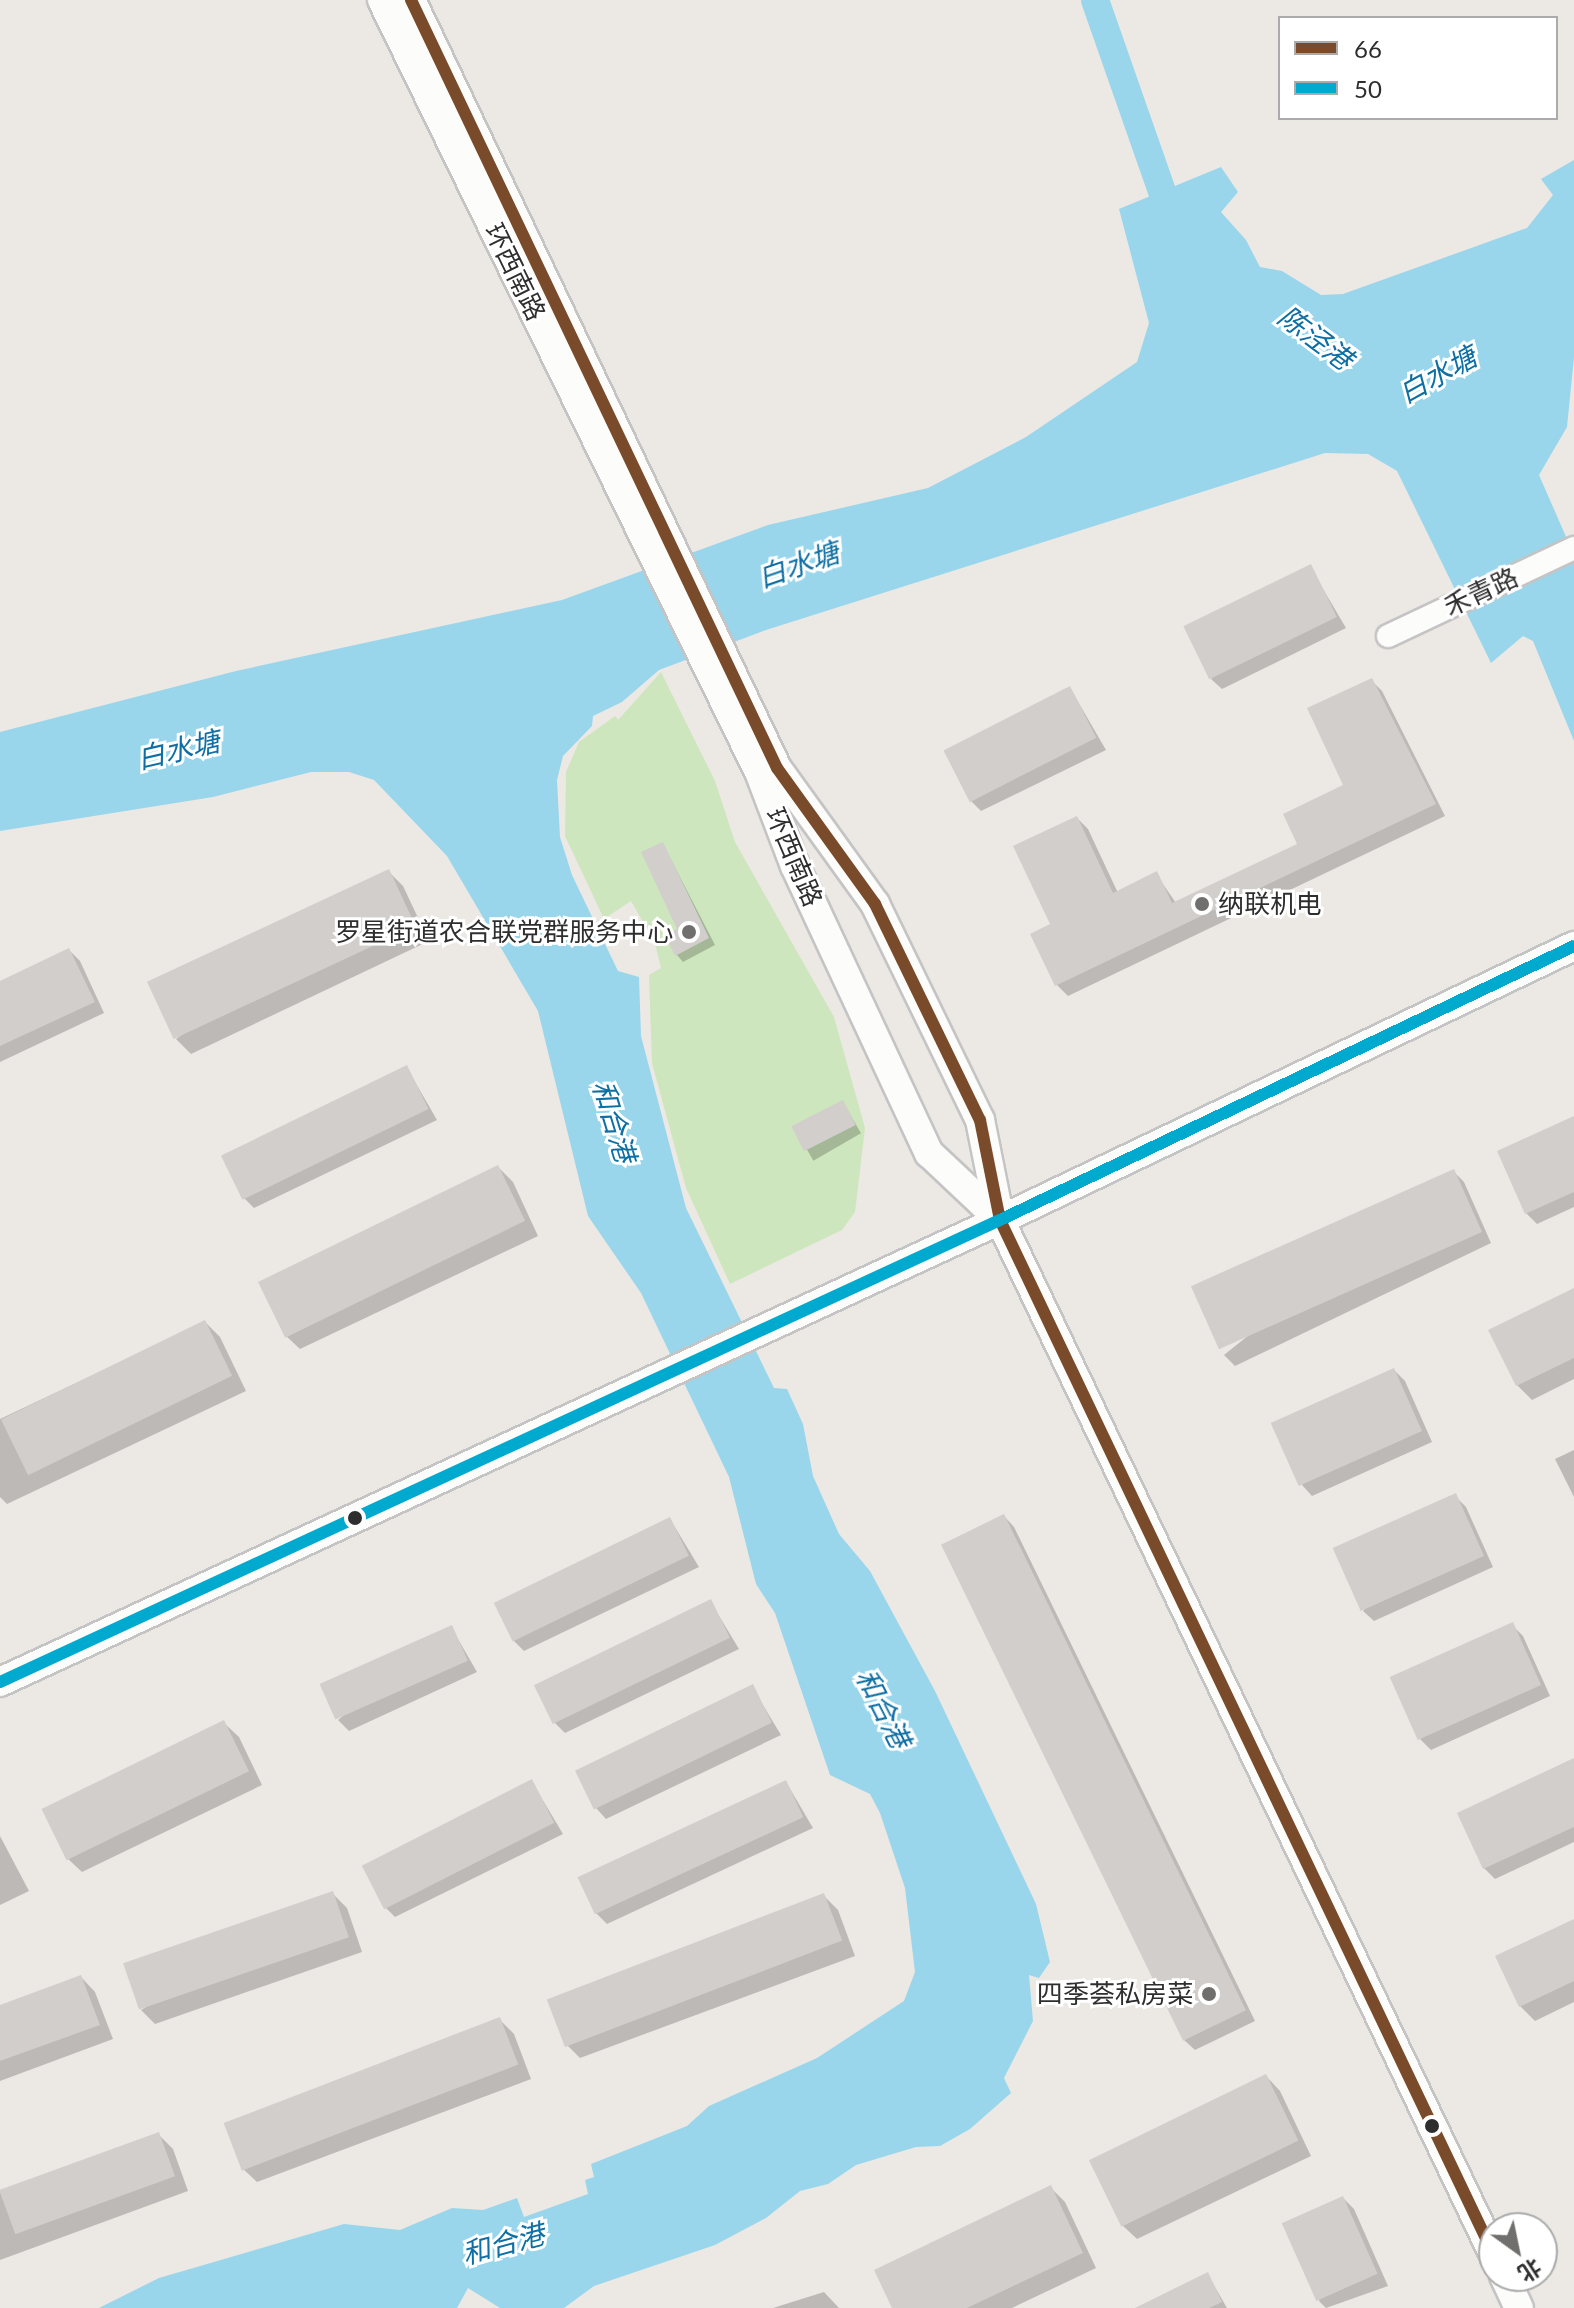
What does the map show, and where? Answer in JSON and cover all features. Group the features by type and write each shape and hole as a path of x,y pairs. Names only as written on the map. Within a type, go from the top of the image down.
{"street":[{"name":"环西南路","path":"382,0 624,472 769,771 795,866 929,1153 1000,1220"},
{"name":"环西南路","path":"411,0 624,472"},
{"name":"禾青路","path":"1388,636 1574,548"},
{"name":"环西南路","path":"769,771 882,919 980,1120 1000,1220 1478,2221"},
{"path":"0,1682 1000,1220 1574,946"}],"green space":[{"path":"661,672 715,781 735,842 834,1017 865,1128 855,1212 842,1230 730,1284 686,1188 652,1063 649,975 661,968 655,943 631,901 604,919 565,836 566,772 579,742 615,716 618,720"}],"water":[{"path":"1574,160 1574,357 1567,427 1539,475 1574,555 1574,741 1533,641 1523,636 1491,663 1397,471 1368,454 1325,453 766,630 659,670 622,702 593,716 592,726 563,756 557,780 560,837 572,875 618,971 639,977 641,1036 686,1208 774,1388 787,1389 803,1424 813,1476 839,1534 870,1571 935,1691 1036,1904 1050,1962 1039,1978 1029,1975 1033,2021 1004,2078 1011,2093 970,2129 940,2146 916,2147 856,2165 828,2184 800,2191 766,2218 715,2245 594,2286 564,2308 500,2308 468,2288 457,2308 99,2308 159,2278 344,2224 400,2230 452,2208 483,2210 517,2198 524,2217 588,2194 585,2180 594,2177 591,2164 687,2126 709,2106 817,2058 904,2001 915,1972 905,1888 880,1813 870,1794 830,1775 775,1613 756,1584 729,1477 641,1293 588,1216 538,1011 447,856 374,780 349,772 311,772 213,797 0,831 0,732 236,671 562,600 768,525 928,488 1026,437 1137,362 1149,323 1119,209 1221,167 1238,192 1221,212 1246,240 1260,267 1282,271 1321,295 1343,294 1527,228 1553,195 1541,179"}],"building":[{"path":"1311,564 1337,617 1209,679 1183,626"},
{"path":"1372,678 1436,804 1055,986 1030,934 1050,924 1013,846 1077,816 1113,893 1157,871 1172,903 1297,844 1283,814 1343,785 1307,708"},
{"path":"1070,686 1096,738 970,802 943,750"},
{"path":"663,842 709,938 675,956 665,935 677,929 641,852"},
{"path":"389,869 416,926 174,1039 147,982"},
{"path":"69,948 95,1002 0,1046 0,981"},
{"path":"407,1065 428,1109 242,1200 221,1156"},
{"path":"843,1100 856,1125 804,1151 791,1126"},
{"path":"1574,1116 1574,1192 1525,1214 1497,1151"},
{"path":"498,1165 525,1221 285,1338 258,1282"},
{"path":"1454,1169 1482,1232 1219,1349 1191,1286"},
{"path":"1574,1288 1574,1358 1516,1386 1488,1330"},
{"path":"205,1320 232,1376 28,1475 1,1420"},
{"path":"1394,1368 1422,1431 1299,1486 1271,1423"},
{"path":"1456,1493 1484,1556 1361,1611 1333,1548"},
{"path":"1004,1514 1246,2010 1183,2041 941,1545"},
{"path":"670,1517 689,1556 513,1642 494,1603"},
{"path":"711,1599 730,1638 553,1724 534,1685"},
{"path":"1513,1622 1541,1685 1418,1740 1390,1677"},
{"path":"452,1625 468,1661 335,1720 320,1684"},
{"path":"753,1684 772,1723 594,1809 575,1771"},
{"path":"224,1720 249,1771 67,1860 42,1809"},
{"path":"1574,1758 1574,1827 1483,1869 1457,1813"},
{"path":"532,1779 554,1823 384,1909 362,1866"},
{"path":"786,1780 803,1817 595,1914 578,1877"},
{"path":"333,1891 349,1937 139,2010 123,1963"},
{"path":"824,1893 842,1941 565,2047 547,1999"},
{"path":"1574,1919 1574,1981 1519,2007 1495,1956"},
{"path":"81,1975 100,2025 0,2061 0,2005"},
{"path":"500,2017 518,2065 242,2171 224,2123"},
{"path":"1266,2074 1298,2141 1121,2227 1089,2160"},
{"path":"159,2132 175,2176 15,2234 0,2190"},
{"path":"1051,2185 1083,2253 967,2308 892,2308 874,2270"},
{"path":"1343,2196 1378,2274 1316,2301 1282,2223"},
{"path":"1208,2272 1222,2302 1209,2308 1135,2308"}],"waterway":[{"name":"陈泾港","path":"1095,0 1174,226"}],"transit line":[{"name":"66","path":"411,0 777,768 875,904 980,1120 1000,1220 1478,2221"},
{"name":"50","path":"0,1682 1000,1220 1574,946"}],"place":[{"name":"纳联机电","path":"1202,904"},
{"name":"罗星街道农合联党群服务中心","path":"689,932"},
{"name":"四季荟私房菜","path":"1209,1994"}],"water label":[{"name":"白水塘","path":"1437,374"},
{"name":"白水塘","path":"798,564"},
{"name":"白水塘","path":"178,749"},
{"name":"和合港","path":"615,1121"},
{"name":"和合港","path":"884,1708"},
{"name":"和合港","path":"503,2243"}]}
